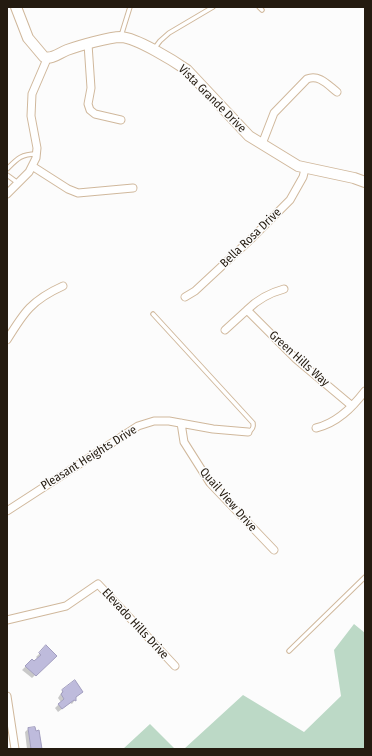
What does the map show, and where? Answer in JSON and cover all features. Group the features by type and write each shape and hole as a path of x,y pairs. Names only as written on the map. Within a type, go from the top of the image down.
{"street":[{"path":"7,194 29,172 36,154 37,148 31,116 32,94 48,59 44,58 28,38 16,7"},
{"name":"Vista Grande Drive","path":"48,59 88,44 121,37 140,43 176,62 187,70 249,136 305,169 354,178 365,182"},
{"path":"88,44 92,88 88,104 90,110 95,114 120,120"},
{"path":"262,144 274,112 307,79 314,77 318,78 337,92"},
{"path":"32,166 68,189 78,193 133,188"},
{"name":"Bella Rosa Drive","path":"185,297 195,291 290,200 303,177 305,169"},
{"path":"7,340 26,310 39,299 64,286"},
{"path":"225,330 258,300 270,293 284,289"},
{"name":"Green Hills Way","path":"247,310 296,359 352,406"},
{"path":"316,428 325,426 343,415 365,391"},
{"name":"Pleasant Heights Drive","path":"7,510 138,426 154,421 248,432"},
{"name":"Quail View Drive","path":"181,423 184,442 210,483 274,550"},
{"name":"Elevado Hills Drive","path":"7,620 66,606 98,584 175,666"},
{"path":"7,696 15,749"}],"lane":[{"path":"121,37 130,7"},
{"path":"154,50 168,33 212,7"},
{"path":"258,7 262,10"},
{"path":"7,169 20,157 27,154 36,154"},
{"path":"7,175 18,183"},
{"path":"153,314 253,423 254,426 248,432"},
{"path":"288,651 365,577"}],"green space":[{"path":"354,624 365,633 365,749 184,749 243,695 304,732 341,696 334,650"},
{"path":"150,724 175,749 123,749"}],"building":[{"path":"46,645 57,656 36,676 25,666 32,659 34,661 41,655 39,653"},
{"path":"75,680 83,692 76,697 76,701 74,700 62,709 58,704 64,699 61,694 63,692 62,690"},
{"path":"35,727 36,731 39,730 42,749 31,749 28,728"}]}
